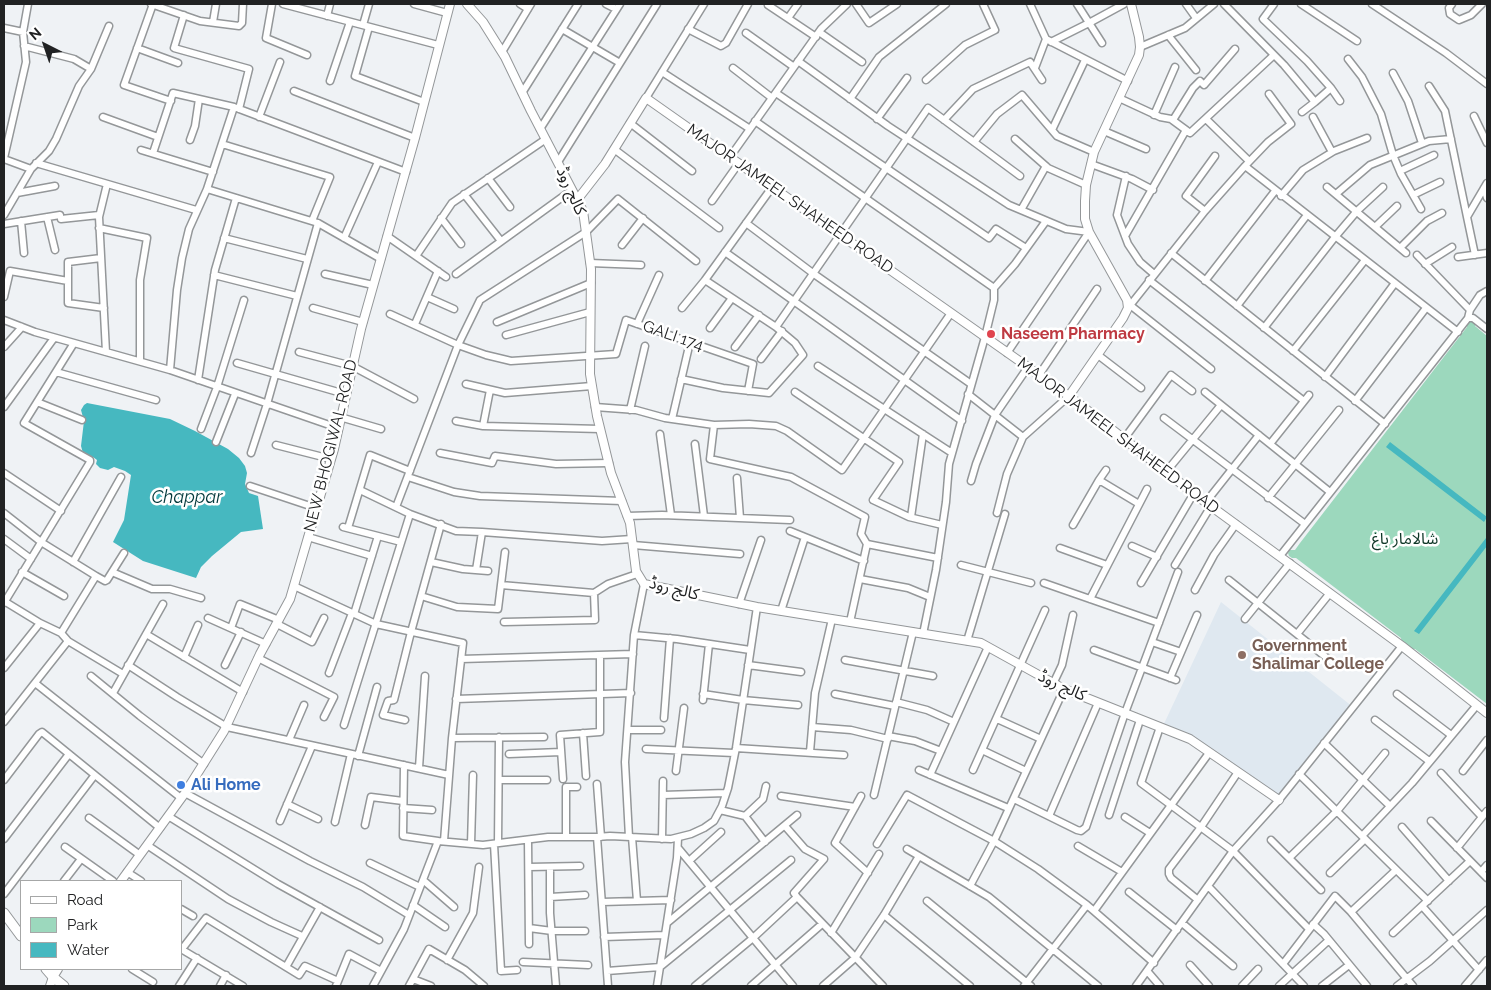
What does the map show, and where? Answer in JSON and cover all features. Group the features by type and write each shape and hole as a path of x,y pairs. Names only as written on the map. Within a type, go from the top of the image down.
{"main road":[{"path":"4,913 20,935"},
{"path":"55,973 64,986"}],"street":[{"path":"28,4 23,32 26,62 4,159 31,169"},
{"path":"171,101 124,85 152,4 200,21 241,25 243,4"},
{"path":"213,22 216,4"},
{"path":"272,4 266,38 307,55"},
{"path":"283,4 295,5 327,16 438,45"},
{"path":"327,16 330,4"},
{"path":"369,4 355,76 424,102"},
{"path":"414,4 447,13"},
{"name":"NEW BHOGIWAL ROAD","path":"122,880 183,795 227,727 258,658 290,599 331,459 363,322 406,172 450,4"},
{"name":"کالج روڈ","path":"467,4 483,22 502,52 583,211 590,263 590,374 595,407 609,463 630,523 637,574 644,584 739,604 981,644 1053,684 1190,740 1279,800"},
{"path":"502,52 530,6 520,4"},
{"path":"522,93 578,4"},
{"path":"540,128 618,7 606,4"},
{"path":"558,162 656,4"},
{"path":"577,200 614,149 704,4"},
{"path":"688,29 721,46 726,42 748,4"},
{"path":"788,18 798,4"},
{"path":"730,156 818,35 848,4"},
{"path":"856,4 870,23 897,4"},
{"path":"850,99 879,57 946,4"},
{"path":"926,80 965,45 996,30 983,4"},
{"path":"1030,4 1049,40 1128,81"},
{"path":"1076,4 1102,44"},
{"path":"1035,68 1049,40 1089,24 1124,4"},
{"path":"1131,4 1140,47 1128,81 1094,152 1086,185 1085,219 1089,232 1127,300 1129,307 1211,369"},
{"path":"1186,4 1196,18"},
{"path":"1140,47 1184,28 1214,4"},
{"path":"1224,4 1294,76 1315,102"},
{"path":"1274,4 1263,19 1307,60 1340,101"},
{"path":"1301,4 1357,40"},
{"path":"1372,4 1487,84"},
{"path":"1452,4 1449,8 1450,14 1459,20 1471,14 1482,4"},
{"path":"768,5 862,62"},
{"path":"170,370 177,290 189,229 207,189 250,69 174,48 184,15"},
{"path":"330,81 350,22"},
{"path":"4,216 31,169 49,151 56,139 80,86 91,69 109,26"},
{"path":"4,28 23,32"},
{"path":"562,29 620,63"},
{"path":"746,33 850,99 1009,205 1066,229 1089,232"},
{"path":"1168,36 1196,70"},
{"path":"24,46 74,59 91,69"},
{"path":"137,48 178,64"},
{"path":"1173,120 1193,88 1200,81 1204,85 1236,49"},
{"path":"1119,98 1154,114 1173,120 1190,133 1274,55"},
{"path":"1348,58 1362,77 1381,114 1393,155 1421,210"},
{"path":"1052,130 1085,60"},
{"path":"259,117 280,62"},
{"path":"944,120 973,89 1030,62 1042,80"},
{"path":"1154,114 1175,67"},
{"path":"733,68 989,238 996,229 1026,248"},
{"path":"662,72 747,127"},
{"path":"1393,73 1408,101 1422,143"},
{"path":"877,118 906,78"},
{"path":"1429,86 1445,111 1476,255"},
{"path":"1302,112 1331,88"},
{"path":"294,91 415,138"},
{"path":"153,153 173,93 236,108 406,172"},
{"path":"997,512 1007,474 1023,437 1069,396 1129,307 1205,211 1247,163 1268,142 1291,124 1269,94"},
{"path":"974,142 998,114 1022,95 1057,136 1094,152"},
{"name":"MAJOR JAMEEL SHAHEED ROAD","path":"646,98 1069,396 1208,504 1402,646 1487,713"},
{"path":"190,140 195,126 199,99"},
{"path":"761,358 794,302 928,108 1020,176"},
{"path":"1474,116 1487,143"},
{"path":"103,117 158,137"},
{"path":"1313,117 1332,152"},
{"path":"1206,119 1275,191 1458,332"},
{"path":"755,121 994,288"},
{"path":"630,123 692,171"},
{"path":"1125,236 1186,130"},
{"path":"1104,131 1146,149"},
{"path":"1282,196 1303,170 1332,152 1367,138"},
{"path":"416,256 452,203 546,139"},
{"path":"1015,139 1046,166 1086,185"},
{"path":"1336,194 1370,165 1422,143 1451,139"},
{"path":"222,144 330,177 315,222 308,259 267,404 251,453"},
{"path":"614,149 719,228"},
{"path":"141,150 212,172"},
{"path":"1400,171 1434,155"},
{"path":"1205,211 1186,196 1215,156"},
{"path":"344,238 378,162"},
{"path":"36,163 196,210"},
{"path":"712,201 739,163"},
{"path":"1091,164 1126,176 1153,190"},
{"path":"1021,210 1046,166"},
{"path":"1126,176 1117,215 1125,236 1140,262 1152,277 1304,401"},
{"path":"488,178 510,207"},
{"path":"1413,195 1440,182"},
{"path":"106,352 99,215 107,184"},
{"path":"17,193 55,186"},
{"path":"682,308 705,280 773,186"},
{"path":"1467,217 1486,186"},
{"path":"1486,186 1487,198"},
{"path":"1327,187 1406,253"},
{"path":"1264,328 1335,237 1357,211 1383,187"},
{"path":"207,189 315,222 381,258"},
{"path":"456,274 572,190"},
{"path":"1205,281 1275,191"},
{"path":"464,194 501,241"},
{"path":"198,380 214,275 236,198"},
{"path":"396,507 458,345 480,300 586,232 618,198 696,261"},
{"path":"1375,227 1397,206"},
{"path":"1400,248 1427,221 1442,213"},
{"path":"4,224 47,217 99,215"},
{"path":"1237,306 1307,215"},
{"path":"47,217 55,250"},
{"path":"441,218 461,244"},
{"path":"622,244 643,218"},
{"path":"21,221 24,253"},
{"path":"923,634 938,558 949,464 962,422 970,384 985,337 994,300 994,288 1046,221"},
{"path":"746,223 814,274 970,384"},
{"path":"99,228 147,238 140,280 140,361"},
{"path":"1008,353 1089,232"},
{"path":"387,236 446,277"},
{"path":"224,238 308,259"},
{"path":"1425,264 1452,248"},
{"path":"725,252 962,422"},
{"path":"1171,253 1385,424"},
{"path":"1458,257 1487,253"},
{"path":"1417,256 1470,310"},
{"path":"101,258 68,262 68,303 104,308"},
{"path":"1293,351 1365,260"},
{"path":"590,263 641,265"},
{"path":"4,269 68,281"},
{"path":"4,297 10,271 12,271"},
{"path":"415,324 438,271"},
{"path":"324,274 373,285"},
{"path":"214,275 297,296"},
{"path":"637,324 659,275"},
{"path":"681,379 723,388 770,393 803,355 795,343 779,329 705,280"},
{"path":"497,322 591,283"},
{"path":"1325,377 1394,283"},
{"path":"1039,375 1097,289"},
{"path":"1280,556 1458,332 1480,295 1487,291"},
{"path":"427,297 454,309"},
{"path":"710,328 732,298"},
{"path":"201,429 217,387 244,300"},
{"path":"313,308 363,322"},
{"path":"1355,401 1426,308"},
{"path":"506,335 590,312"},
{"path":"595,407 630,410 714,425 749,424 776,426 787,431 842,470 951,313"},
{"path":"390,314 458,345 510,362 590,355"},
{"path":"735,347 758,315"},
{"path":"1468,318 1473,318 1487,329"},
{"path":"4,320 54,338 170,370 338,428"},
{"name":"GALI 174","path":"590,355 616,354 626,320 753,364 748,391"},
{"path":"4,348 22,327"},
{"path":"4,407 54,338"},
{"path":"672,419 690,342"},
{"path":"74,343 24,423 90,461 4,602 61,633 68,641 123,674"},
{"path":"630,410 646,346"},
{"path":"299,352 352,366 414,399"},
{"path":"1098,355 1141,388"},
{"path":"237,362 345,394"},
{"path":"818,366 952,453"},
{"path":"971,481 994,415 1028,367"},
{"path":"56,372 156,400"},
{"path":"1124,439 1171,374 1192,391"},
{"path":"466,384 505,393 592,386"},
{"path":"483,426 490,390"},
{"path":"795,392 899,462 874,500 911,517 942,525"},
{"path":"1205,392 1330,492"},
{"path":"216,442 235,394"},
{"path":"968,394 1023,437"},
{"path":"1270,444 1309,394"},
{"path":"37,402 82,420"},
{"path":"1166,472 1221,405"},
{"path":"1268,498 1338,410"},
{"path":"340,417 381,429"},
{"path":"1164,418 1305,524"},
{"path":"456,421 483,426 600,429"},
{"path":"714,425 710,459 790,477 864,517 861,534 867,544 850,622"},
{"path":"660,434 671,515"},
{"path":"911,517 923,434"},
{"path":"1014,799 1077,830 1081,831 1086,827 1159,623 1176,569 1208,504 1259,435"},
{"path":"695,444 704,516"},
{"path":"276,445 331,459"},
{"path":"440,453 492,463 495,456 556,464 609,463"},
{"path":"401,542 346,527 360,490 370,455 409,474 454,492 480,496 622,501"},
{"path":"1073,526 1106,470"},
{"path":"4,473 61,511"},
{"path":"72,562 121,477"},
{"path":"737,478 740,518"},
{"path":"1099,480 1140,504"},
{"path":"250,486 316,508"},
{"path":"1090,599 1147,489"},
{"path":"360,490 410,514 442,524 456,531 632,542 740,554"},
{"path":"1142,583 1194,493"},
{"path":"4,513 41,542 106,581 124,553"},
{"path":"344,725 410,514"},
{"path":"967,641 1005,514"},
{"path":"627,516 671,515 790,520"},
{"path":"383,715 388,700 394,700 442,524"},
{"path":"1196,590 1214,555 1236,524"},
{"path":"790,531 864,561"},
{"path":"476,570 482,532"},
{"path":"329,673 353,614 378,536"},
{"path":"308,537 372,556"},
{"path":"781,611 805,537"},
{"path":"4,539 30,559"},
{"path":"739,604 761,540"},
{"path":"867,544 938,558"},
{"path":"1132,546 1157,557"},
{"path":"1060,548 1107,566"},
{"path":"421,596 457,606 498,609 505,552"},
{"path":"431,562 488,571"},
{"path":"1245,619 1290,563"},
{"path":"962,566 1032,583"},
{"path":"22,572 64,596"},
{"path":"112,572 152,589 170,588 201,598"},
{"path":"501,585 594,593 608,584 637,574"},
{"path":"61,633 96,576"},
{"path":"860,579 908,588 930,596"},
{"path":"1229,580 1337,666"},
{"path":"1044,583 1159,623"},
{"path":"637,901 625,762 634,634 644,584"},
{"path":"294,586 376,624 463,643 441,841 421,883 404,929 373,986"},
{"path":"504,622 595,620 594,593"},
{"path":"1297,634 1330,593"},
{"path":"113,693 163,604"},
{"path":"231,628 240,604 278,622 312,642 324,618"},
{"path":"404,765 403,836 471,844 496,844 566,838 678,838 704,828 714,821 726,793 735,750 757,607"},
{"path":"973,770 1046,610"},
{"path":"1053,684 1062,665 1073,615"},
{"path":"1094,650 1173,679 1181,652 1197,615"},
{"path":"208,618 266,644"},
{"path":"810,752 815,693 832,619"},
{"path":"4,668 40,623"},
{"path":"184,657 198,625"},
{"path":"225,665 241,632"},
{"path":"874,795 913,632"},
{"path":"146,634 243,692"},
{"path":"634,634 750,650"},
{"path":"664,718 670,638"},
{"path":"4,722 68,641"},
{"path":"1152,642 1181,652"},
{"path":"709,644 703,697 798,705"},
{"path":"1136,986 1148,972 1233,851 1279,800 1402,646"},
{"path":"930,775 988,647"},
{"path":"461,659 633,654"},
{"path":"563,779 560,735 600,732 600,655"},
{"path":"258,658 334,697 324,717"},
{"path":"845,660 933,676"},
{"path":"128,665 227,727 449,775"},
{"path":"748,665 801,672"},
{"path":"91,676 204,764"},
{"path":"419,768 425,676"},
{"path":"35,683 183,795 363,887 409,915"},
{"path":"335,822 354,755 377,687"},
{"path":"970,886 994,841 1064,689"},
{"path":"456,699 630,693"},
{"path":"835,694 927,710 954,722"},
{"path":"1397,694 1451,735"},
{"path":"1049,816 1098,703"},
{"path":"1330,873 1364,838 1477,704"},
{"path":"289,740 304,705"},
{"path":"676,771 684,708"},
{"path":"370,712 405,720"},
{"path":"997,719 1041,739"},
{"path":"1109,815 1140,720"},
{"path":"1375,720 1429,761"},
{"path":"812,727 851,730 914,741 941,752"},
{"path":"1160,727 1141,783 1233,851 1310,927 1329,940 1367,986"},
{"path":"628,730 661,730"},
{"path":"4,780 42,732 160,828"},
{"path":"583,733 586,776"},
{"path":"452,738 544,737"},
{"path":"499,738 496,844 501,971 517,970"},
{"path":"1463,771 1487,740"},
{"path":"1324,743 1390,806"},
{"path":"280,821 312,746"},
{"path":"646,748 810,752 844,755"},
{"path":"982,750 1026,771"},
{"path":"509,754 561,752"},
{"path":"1094,911 1209,752"},
{"path":"1289,858 1337,811 1385,753"},
{"path":"4,839 68,754"},
{"path":"919,770 1008,808"},
{"path":"1198,900 1169,874 1169,869 1201,827 1238,772"},
{"path":"1441,773 1482,817"},
{"path":"1300,774 1428,901"},
{"path":"4,894 94,776"},
{"path":"471,844 474,776"},
{"path":"499,780 547,780"},
{"path":"662,839 663,781"},
{"path":"597,784 608,986"},
{"path":"745,816 763,799 766,786"},
{"path":"566,838 566,787 577,787"},
{"path":"663,795 726,793"},
{"path":"878,844 907,795 994,841 1038,869 1087,905 1154,963"},
{"path":"365,824 371,796 403,805 432,810"},
{"path":"781,796 855,807"},
{"path":"861,796 835,843 868,873"},
{"path":"287,804 318,819"},
{"path":"720,810 745,816 765,842"},
{"path":"1457,848 1487,810"},
{"path":"168,816 278,884 379,940"},
{"path":"667,923 797,816"},
{"path":"1125,817 1150,834"},
{"path":"89,818 140,855"},
{"path":"1431,821 1487,878"},
{"path":"784,826 805,849 824,859 794,893 879,985"},
{"path":"1402,827 1449,881"},
{"path":"689,861 721,832"},
{"path":"657,986 671,900 678,838"},
{"path":"528,840 529,944"},
{"path":"1271,840 1321,890"},
{"path":"147,846 228,899 302,936"},
{"path":"1078,846 1122,872"},
{"path":"65,847 112,880"},
{"path":"678,848 793,986"},
{"path":"907,849 989,897 1098,986"},
{"path":"831,933 879,854"},
{"path":"823,986 855,958 884,915 919,856"},
{"path":"65,880 81,859"},
{"path":"607,971 660,967 792,860"},
{"path":"1394,933 1470,861"},
{"path":"370,864 421,883 454,907"},
{"path":"1480,872 1487,865"},
{"path":"550,866 550,897 556,986"},
{"path":"529,867 580,866"},
{"path":"448,960 473,913 479,867"},
{"path":"1352,912 1396,870"},
{"path":"128,872 140,880"},
{"path":"1208,886 1304,986"},
{"path":"1129,892 1177,930"},
{"path":"550,897 585,895"},
{"path":"1282,964 1335,896 1352,912 1413,986"},
{"path":"695,986 753,938 797,897"},
{"path":"602,902 671,900"},
{"path":"927,901 1027,985 1087,905"},
{"path":"413,905 445,927"},
{"path":"1422,906 1479,970"},
{"path":"286,967 320,907"},
{"path":"182,910 193,916"},
{"path":"1398,986 1430,961 1487,910"},
{"path":"884,915 970,986"},
{"path":"243,986 182,949 206,918 299,975 304,966 337,984 349,954 381,970"},
{"path":"1182,923 1233,966"},
{"path":"751,986 822,924"},
{"path":"529,928 585,931"},
{"path":"604,937 665,935"},
{"path":"1279,986 1329,940"},
{"path":"410,986 429,949 465,970 484,986"},
{"path":"179,986 197,958"},
{"path":"1465,986 1487,960"},
{"path":"523,962 588,965"},
{"path":"1190,965 1209,986"},
{"path":"1322,986 1349,965"},
{"path":"1242,986 1258,969"},
{"path":"134,970 153,982"},
{"path":"1148,972 1160,986"},
{"path":"50,986 55,973"},
{"path":"220,986 226,975"},
{"path":"413,979 431,986"}],"shaded area":[{"name":"Government Shalimar College","path":"1221,602 1353,707 1279,800 1190,740 1162,728"}],"green space":[{"name":"شالامار باغ","path":"1468,320 1475,322 1475,326 1487,336 1487,704 1415,649 1409,650 1402,644 1401,638 1296,558 1289,556 1288,553 1290,550 1295,550 1467,327 1466,322"}],"water":[{"name":"Chappar","path":"87,403 170,419 228,449 245,466 247,473 245,484 249,493 258,496 263,529 241,532 201,567 196,578 143,561 113,542 124,520 131,475 114,467 108,470 100,468 96,464 97,460 93,457 88,458 83,453 81,446 84,421 81,410"},
{"path":"1390,442 1487,517 1484,522 1386,447"},
{"path":"1486,538 1487,546 1419,634 1414,631"}],"place":[{"name":"Naseem Pharmacy","path":"991,334"},
{"name":"Government Shalimar College","path":"1242,655"},
{"name":"Ali Home","path":"181,785"}]}
